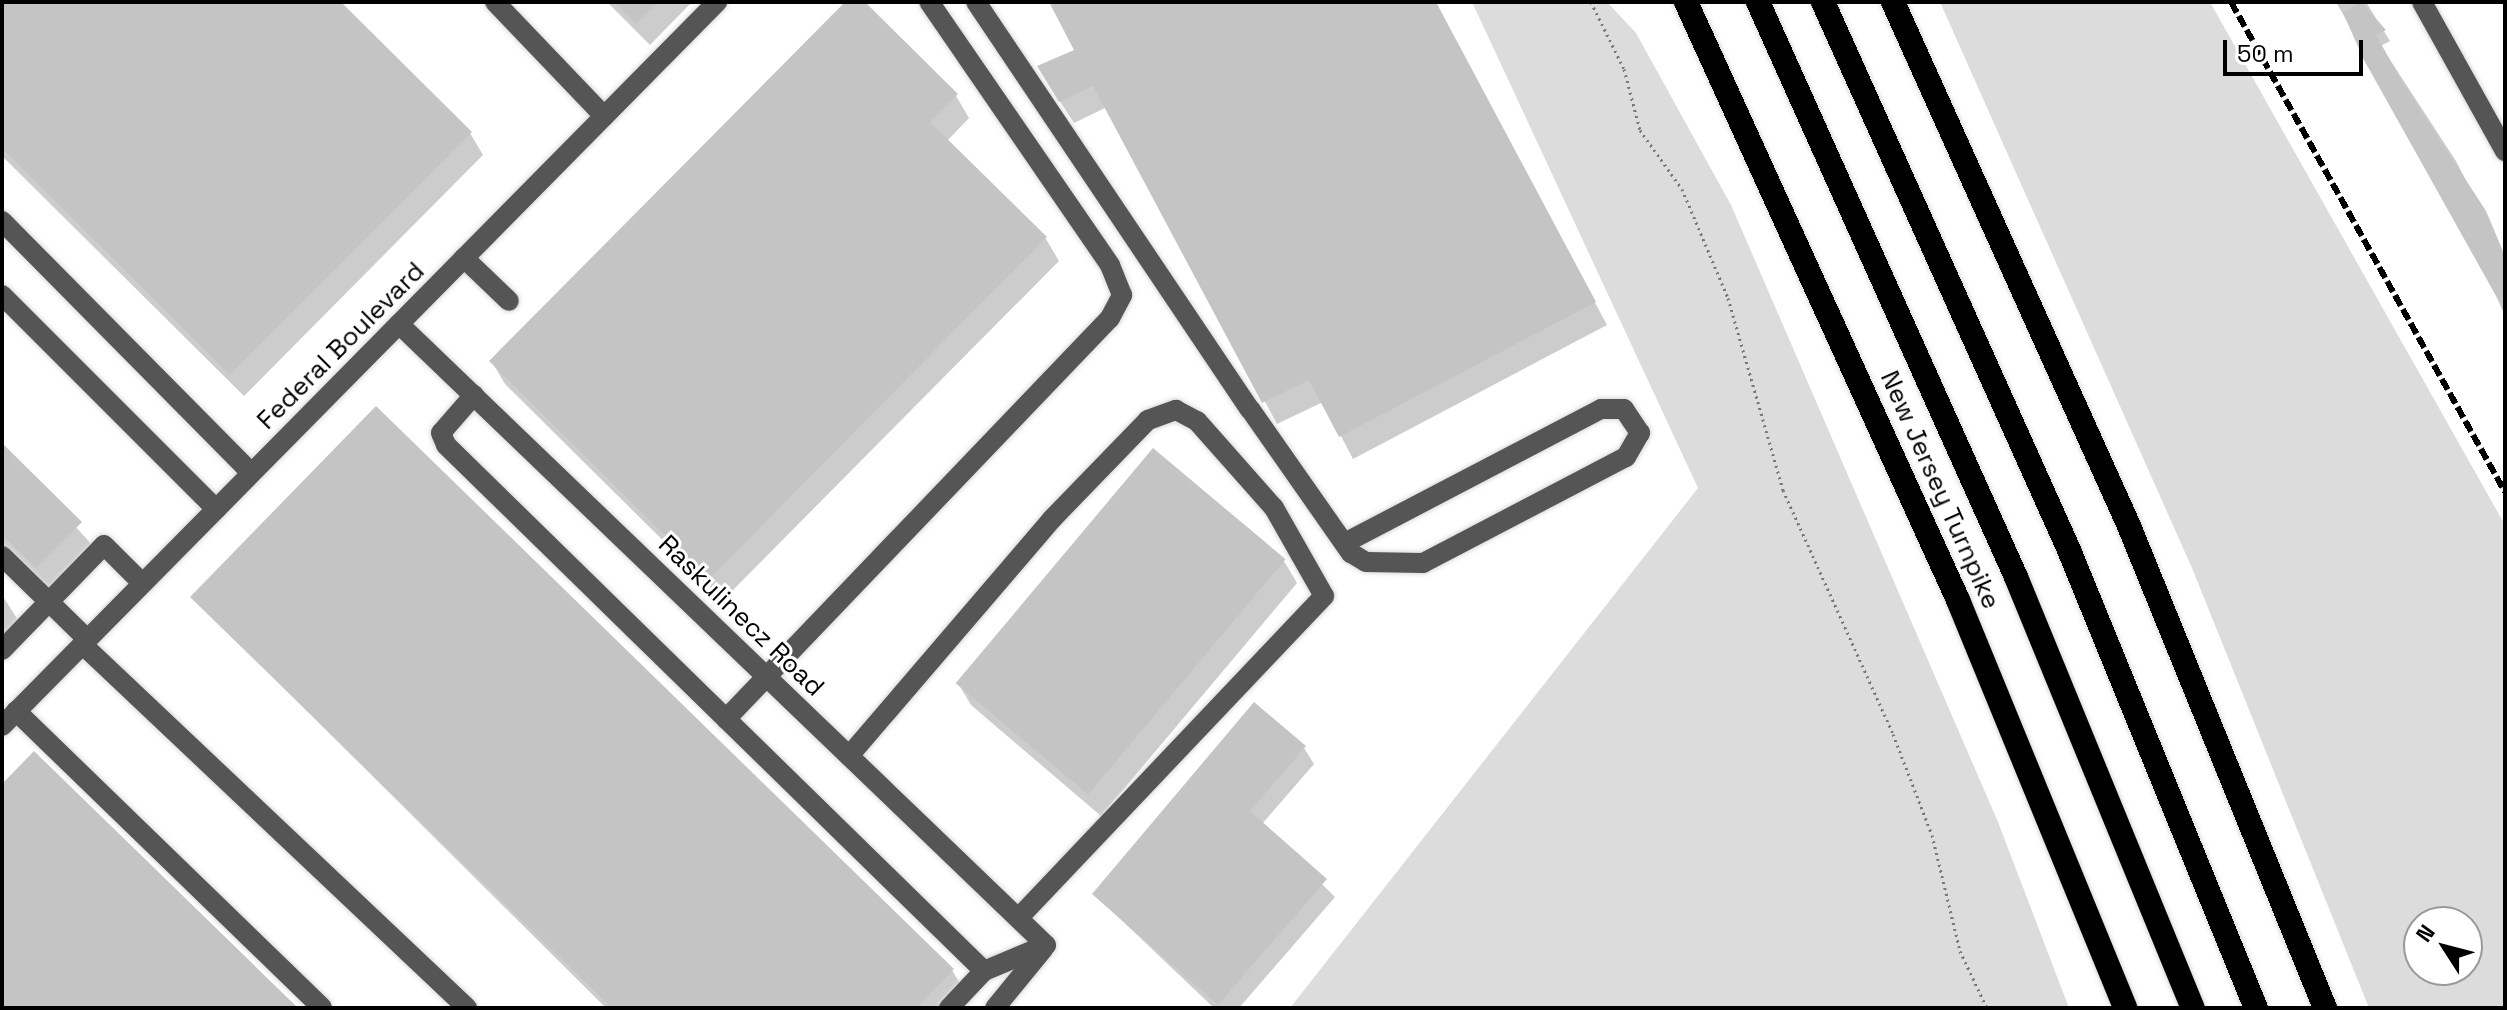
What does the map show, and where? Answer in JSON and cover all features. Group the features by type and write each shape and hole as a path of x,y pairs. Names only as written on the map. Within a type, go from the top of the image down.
{"highway":[{"name":"New Jersey Turnpike","path":"1686,2 1958,600 2125,1008"},
{"name":"New Jersey Turnpike","path":"1758,2 2004,549 2193,1008"},
{"path":"1823,2 2063,535 2256,1008"},
{"path":"1893,2 2129,526 2325,1008"}],"street":[{"path":"495,2 604,116"},
{"name":"Federal Boulevard","path":"9,718 717,2"},
{"path":"726,719 1110,318 1122,295 1110,265 929,2"},
{"path":"976,2 1345,543 1385,568 1423,563 1626,457 1640,433 1624,409 1601,409 1345,543"},
{"path":"2422,2 2505,151"},
{"path":"2,221 251,473"},
{"path":"464,258 509,301"},
{"path":"2,295 216,509"},
{"name":"Raskulinecz Road","path":"399,324 1046,945"},
{"path":"474,395 441,433 446,445 984,971"},
{"path":"849,756 1052,519 1148,420 1176,410 1197,421 1274,508 1324,596 1018,918"},
{"path":"2,650 104,545 142,583"},
{"path":"2,556 84,642 467,1008"},
{"path":"9,718 322,1008"},
{"path":"949,1008 984,971 1046,945"},
{"path":"995,1008 1046,945"}],"path":[{"path":"1591,2 1624,69 1640,130 1682,189 1728,298 1783,490 1893,734 1932,835 1960,951 1987,1008"}],"shaded area":[{"path":"1472,2 1607,2 1636,33 1731,205 1998,822 2069,1008 1290,1008 1698,488"},
{"path":"1940,2 2210,2 2505,525 2505,1008 2369,1008 2192,568"}],"building":[{"path":"2,2 341,2 472,132 230,375 2,148"},
{"path":"614,2 658,2 636,24"},
{"path":"845,2 865,2 958,94 930,122 1047,237 709,579 489,361"},
{"path":"1049,2 1436,2 1596,302 1339,437 1309,380 1262,403 1093,86 1059,102 1037,66 1074,50"},
{"path":"2361,2 2386,30 2376,35 2486,211 2505,256 2505,312 2364,60 2343,13"},
{"path":"376,406 954,969 916,1008 612,1008 190,597"},
{"path":"2,443 82,522 36,568 2,535"},
{"path":"1153,448 1286,559 1088,794 956,683"},
{"path":"1254,702 1306,746 1250,811 1327,879 1218,1005 1092,894"},
{"path":"34,751 298,1008 2,1008 2,784"}],"railway":[{"path":"2231,2 2505,492"}]}
